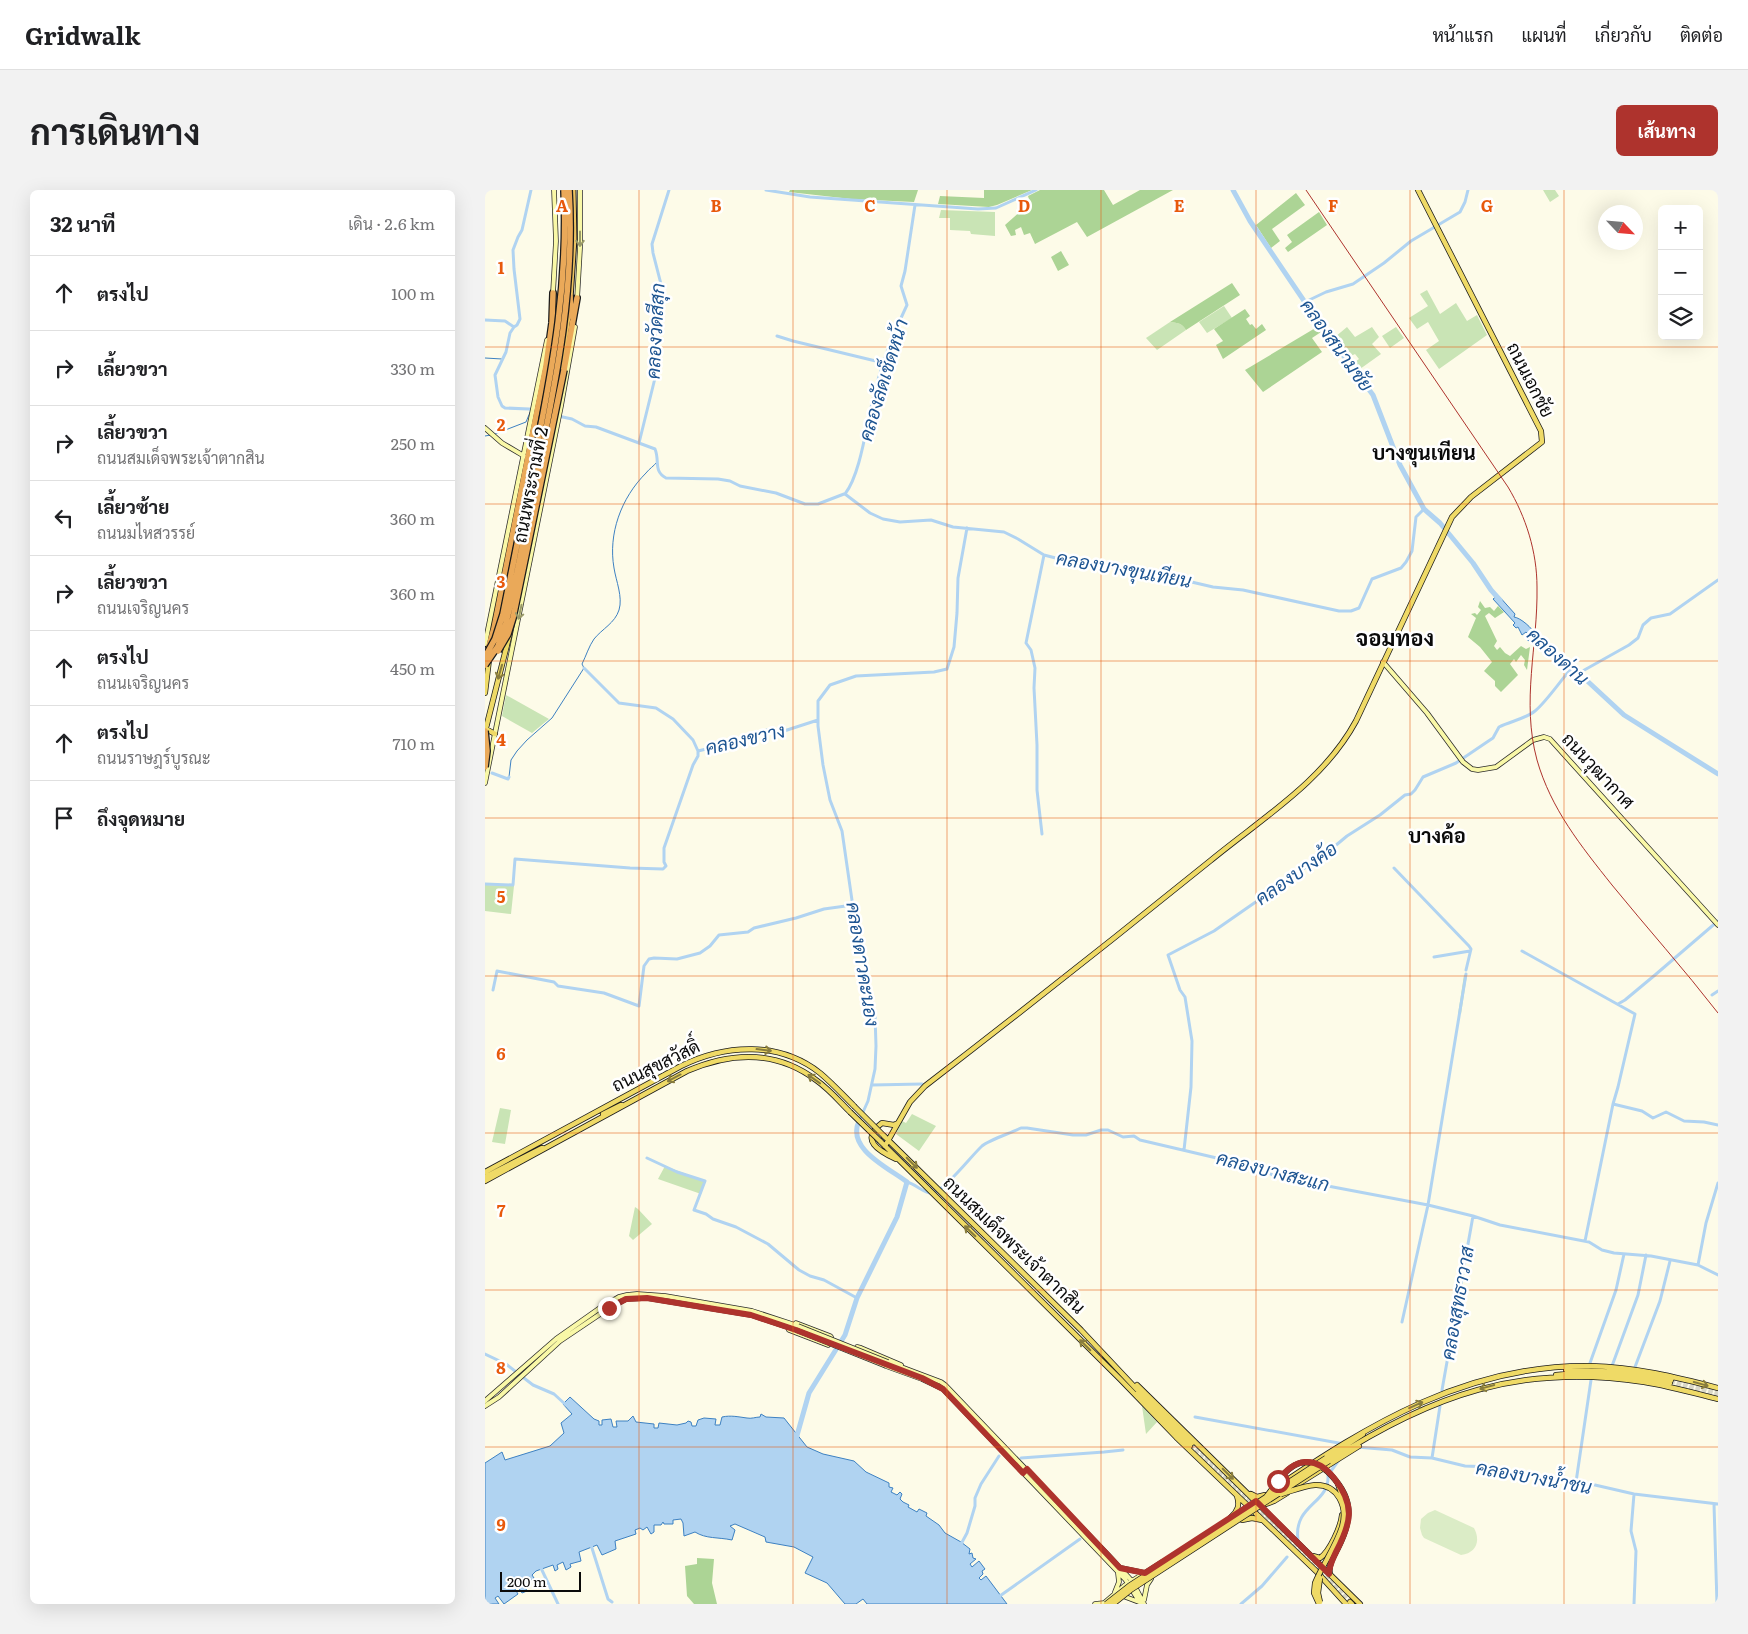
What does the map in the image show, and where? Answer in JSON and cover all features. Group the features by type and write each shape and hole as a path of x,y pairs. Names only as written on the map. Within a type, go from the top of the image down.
{"highway":[{"path":"485,656 495,639 503,614 554,357 561,311 564,271 563,190"},
{"name":"ถนนพระรามที่ 2","path":"531,466 555,342 561,294 563,190"},
{"path":"485,665 498,646 506,623 558,369 569,284 569,190"},
{"name":"ถนนพระรามที่ 2","path":"541,470 565,344 574,239 573,190"},
{"path":"485,656 494,628 546,366 552,323 553,293"},
{"path":"552,323 561,294"},
{"path":"570,297 571,326"},
{"path":"485,665 502,646 512,624 577,298"},
{"path":"485,656 493,644 498,630 531,466"},
{"path":"485,665 495,655 504,639 517,582 529,513 541,470"},
{"path":"485,731 487,751 485,767"}],"main road":[{"name":"ถนนพระรามที่ 2","path":"485,644 547,343 556,248 554,190"},
{"name":"ถนนพระรามที่ 2","path":"485,783 572,346 580,248 579,190"},
{"name":"ถนนเอกชัย","path":"885,1146 910,1102 925,1086 1068,975 1312,779 1330,760 1349,733 1438,544 1454,515 1480,490 1539,446 1543,439 1541,431 1418,190"},
{"path":"485,428 496,438 524,456"},
{"path":"531,442 539,450 549,446"},
{"name":"ถนนพระรามที่ 2","path":"485,693 495,627 531,466"},
{"name":"ถนนพระรามที่ 2","path":"485,731 509,639 541,470"},
{"name":"ถนนวุฒากาศ","path":"1383,662 1427,712 1462,760 1474,770 1494,768 1533,740 1544,737 1551,739 1717,923"},
{"path":"485,731 495,734"},
{"path":"729,1050 730,1058"},
{"name":"ถนนสุขสวัสดิ์","path":"485,1172 686,1064 710,1054 729,1050 764,1050 795,1058 822,1074 884,1136"},
{"name":"ถนนสุขสวัสดิ์","path":"485,1181 699,1066 730,1058 763,1057 796,1067 817,1080 880,1141"},
{"path":"485,1177 641,1096"},
{"path":"898,1123 894,1125 880,1124 871,1137 871,1142 877,1149 899,1160"},
{"name":"ถนนสมเด็จพระเจ้าตากสิน","path":"880,1141 1120,1379 1191,1444 1053,1302 884,1136"},
{"path":"485,1400 556,1339 626,1299 647,1298 729,1309 797,1328 922,1378 943,1389 1023,1473 1119,1569 1145,1573"},
{"path":"485,1406 586,1321"},
{"path":"786,1324 801,1325 831,1338 827,1345 794,1332 786,1324"},
{"path":"899,1370 896,1371 855,1356 857,1347 896,1362 903,1367"},
{"path":"887,1364 903,1367 945,1385 1027,1469 1119,1569 1135,1589 1142,1603"},
{"path":"1247,1493 1257,1497 1265,1495 1338,1453 1359,1440 1372,1427 1400,1412 1443,1393 1483,1381 1530,1371 1579,1366 1621,1368 1668,1375 1718,1388"},
{"path":"1108,1603 1129,1586 1359,1440 1431,1406 1492,1385 1572,1373 1623,1376 1671,1382 1609,1371 1530,1371"},
{"name":"ถนนสมเด็จพระเจ้าตากสิน","path":"1124,1375 1146,1393 1247,1493 1262,1503 1273,1519 1361,1604"},
{"path":"1535,1378 1580,1377 1626,1380 1664,1386 1718,1399"},
{"name":"ถนนสมเด็จพระเจ้าตากสิน","path":"1120,1379 1146,1408 1203,1464 1316,1571 1331,1590 1356,1604"},
{"path":"1108,1603 1300,1483 1338,1453"},
{"path":"1203,1464 1207,1464 1210,1461 1210,1456"},
{"path":"1273,1519 1270,1509 1275,1499 1327,1460"},
{"path":"1095,1604 1108,1603 1135,1589 1254,1512 1287,1471 1300,1462 1310,1462 1319,1465 1327,1471 1345,1494 1350,1511 1345,1536 1330,1566 1329,1574"},
{"path":"1023,1473 1027,1469"},
{"path":"1283,1483 1283,1487 1289,1490"},
{"path":"1262,1503 1300,1483"},
{"path":"1320,1604 1318,1592 1321,1576 1346,1526 1347,1510 1338,1484"},
{"path":"1113,1594 1248,1506 1275,1499 1314,1485 1321,1485 1335,1492 1340,1498 1344,1507 1344,1517 1339,1534 1315,1583 1314,1593 1320,1604"},
{"path":"1311,1556 1320,1558 1325,1554 1340,1525 1341,1508 1335,1492"},
{"path":"1231,1517 1239,1506 1236,1494"},
{"path":"1262,1503 1265,1495"},
{"path":"1242,1520 1252,1518 1265,1522"},
{"path":"1108,1603 1119,1582 1119,1569"},
{"path":"1142,1603 1147,1585 1151,1579"},
{"path":"1331,1590 1334,1583 1339,1583"},
{"path":"1122,1596 1142,1603"}],"green space":[{"path":"790,190 918,190 914,202 851,199 789,192"},
{"path":"984,190 1032,190 989,207 938,204 940,196 984,198"},
{"path":"1040,190 1104,190 1113,205 1140,190 1173,190 1087,237 1077,222 1035,244 1030,233 1024,235 1021,227 1015,230 1016,235 1011,236 1005,225 1030,203 1028,196"},
{"path":"1543,190 1555,190 1559,196 1550,202"},
{"path":"1296,193 1305,205 1272,229 1280,241 1271,248 1256,225"},
{"path":"941,210 995,212 995,236 971,234 970,231 950,230 950,218 939,218"},
{"path":"1319,212 1327,225 1288,252 1285,248 1292,242 1287,235"},
{"path":"1061,251 1069,265 1058,271 1051,257"},
{"path":"1232,283 1240,295 1186,330 1179,324 1170,322"},
{"path":"1427,290 1440,314 1456,303 1467,321 1477,315 1487,335 1439,369 1426,350 1439,341 1428,322 1417,329 1409,318 1428,306 1420,294"},
{"path":"1224,306 1232,318 1207,333 1199,322"},
{"path":"1245,309 1250,316 1246,319 1250,325 1252,324 1256,329 1262,324 1266,330 1223,359 1216,345 1223,341 1214,329"},
{"path":"1170,322 1183,326 1186,330 1157,350 1146,338"},
{"path":"1317,327 1321,332 1312,338 1322,352 1263,392 1245,370"},
{"path":"1347,327 1355,337 1372,327 1379,337 1372,344 1381,354 1360,369 1355,362 1359,359 1355,354 1351,356 1335,337"},
{"path":"1396,327 1404,338 1390,348 1382,336"},
{"path":"1480,601 1485,608 1490,607 1494,611 1498,606 1504,612 1495,618 1489,613 1485,616 1497,641 1494,646 1497,650 1500,647 1510,656 1521,646 1526,649 1530,647 1527,670 1524,665 1525,660 1521,655 1516,662 1514,659 1510,664 1518,675 1501,692 1495,686 1495,681 1484,671 1492,662 1480,647 1468,637 1476,618 1471,614 1475,613 1477,615 1481,610 1478,607"},
{"path":"506,695 549,719 532,733 502,716"},
{"path":"485,885 514,886 511,914 485,911"},
{"path":"1464,975 1467,975 1461,1014 1458,1014"},
{"path":"500,1108 511,1110 505,1144 492,1142"},
{"path":"912,1114 936,1126 919,1151 896,1134 902,1121 906,1123"},
{"path":"665,1166 705,1181 701,1194 658,1179"},
{"path":"635,1207 652,1224 633,1240 629,1236"},
{"path":"1142,1406 1157,1422 1146,1434"},
{"path":"1435,1510 1474,1528 1477,1542 1474,1549 1461,1555 1424,1538 1420,1528 1421,1519"},
{"path":"697,1558 714,1559 712,1583 717,1604 694,1604 687,1596 685,1566 697,1564"}],"water":[{"path":"1498,595 1515,614 1514,617 1520,619 1532,629 1536,635 1575,668 1573,674 1540,644 1538,646 1536,641 1534,643 1527,640 1530,636 1526,632 1522,635 1518,627 1516,628 1513,625 1515,623 1493,599"},
{"path":"570,1397 594,1419 599,1421 599,1425 602,1425 602,1420 611,1419 613,1427 617,1427 616,1421 628,1421 633,1416 636,1422 654,1424 654,1428 658,1428 659,1423 677,1425 688,1421 691,1422 692,1426 696,1426 698,1420 704,1418 716,1419 715,1425 720,1425 722,1417 725,1416 750,1418 760,1417 761,1414 766,1417 784,1418 807,1447 823,1454 854,1461 866,1472 889,1483 889,1487 893,1488 891,1492 897,1495 900,1492 902,1494 900,1499 909,1505 908,1507 917,1512 919,1509 927,1513 926,1516 939,1525 945,1533 970,1549 969,1554 972,1553 973,1558 976,1559 970,1564 972,1567 979,1561 985,1569 979,1578 981,1580 986,1576 1007,1604 867,1604 863,1599 856,1604 845,1604 827,1583 805,1573 813,1557 794,1547 766,1542 765,1537 735,1524 730,1526 735,1530 732,1540 708,1537 695,1532 684,1536 681,1519 673,1520 673,1524 664,1524 663,1522 661,1525 654,1525 654,1532 651,1534 647,1527 643,1530 640,1528 635,1530 636,1534 615,1541 616,1549 602,1555 597,1545 579,1552 581,1561 570,1564 571,1567 566,1570 563,1562 557,1565 558,1569 555,1571 553,1565 536,1571 532,1575 534,1578 524,1585 527,1591 522,1593 516,1584 513,1586 518,1594 504,1604 498,1596 495,1598 499,1604 485,1604 485,1463 502,1452 505,1460 550,1446 564,1433 561,1423 572,1414 563,1404"}],"waterway":[{"path":"514,327 520,319 513,250 522,230 531,190"},
{"name":"คลองวัดสีสุก","path":"639,443 656,374 655,314 662,288 652,244 669,190"},
{"path":"766,190 810,197 978,209 996,208 1036,190"},
{"name":"คลองสนามชัย","path":"1233,190 1250,221 1319,323 1373,395 1400,465 1424,509 1440,523 1500,600"},
{"path":"1305,302 1326,292 1353,284 1384,263 1411,241 1460,212 1468,190"},
{"name":"คลองลัดเช็ดหน้า","path":"845,494 859,463 872,403 891,340 907,305 901,286 915,205"},
{"name":"คลองบางขุนเทียน","path":"485,320 505,321 514,327 510,333 506,352 495,375 498,397 502,406 545,413"},
{"path":"777,336 884,363"},
{"path":"485,358 502,359"},
{"path":"495,434 526,422 531,410"},
{"name":"คลองบางขุนเทียน","path":"558,416 572,419 585,426 596,427 655,449 658,469 666,478 730,481 740,486 776,493 805,504 818,504 844,494"},
{"path":"485,436 491,435"},
{"path":"509,777 511,760 527,740 552,718 584,668 582,664 592,642 617,615 620,600 614,568 613,542 618,517 637,483 657,462"},
{"name":"คลองบางขุนเทียน","path":"845,494 870,513 883,519 900,522 931,520 953,527 1004,532 1044,555 1075,563 1140,570 1213,587 1243,590 1339,611 1351,611 1359,608 1372,579 1401,568 1412,551 1416,517 1424,509"},
{"name":"คลองดาวคะนอง","path":"859,1121 868,1101 875,1069 875,1015 857,935 842,831 830,800 823,765 818,726 818,701 830,685 856,676 934,672 947,669 954,647 958,578 967,528"},
{"path":"1042,834 1037,790 1035,668 1031,650 1026,643 1044,555"},
{"path":"1579,673 1629,645 1638,638 1643,625 1651,618 1670,614 1718,580"},
{"name":"คลองด่าน","path":"1570,665 1624,715 1718,774"},
{"name":"คลองขวาง","path":"584,668 619,703 656,708 673,719 693,740 698,751 739,741 767,730 784,731 818,720"},
{"name":"คลองบางค้อ","path":"1184,1150 1191,1087 1192,1041 1185,997 1180,990 1168,955 1214,931 1329,851 1347,836 1380,815 1405,795 1411,794 1423,777 1456,763 1493,738 1499,727 1535,711 1571,669"},
{"path":"485,884 513,885 515,859 663,869 666,866 664,862 664,848 693,765 698,756 698,751"},
{"path":"492,773 508,779 509,777"},
{"path":"1394,868 1469,946 1471,949 1466,970"},
{"path":"493,990 497,971 554,982 558,986 604,993 639,1006 644,966 649,959 677,959 700,953 710,946 719,935 748,932 754,928 824,909 853,905"},
{"path":"1618,1004 1718,921"},
{"path":"1434,957 1470,951"},
{"path":"1522,951 1635,1014 1613,1104 1585,1241"},
{"path":"1402,1322 1428,1205 1466,974"},
{"path":"1712,995 1718,991"},
{"path":"872,1085 922,1084"},
{"path":"1613,1104 1642,1111 1653,1118 1666,1112 1684,1121 1718,1125"},
{"name":"คลองดาวคะนอง","path":"796,1439 809,1393 845,1335 857,1298 897,1217 907,1182 880,1164 864,1149 858,1140 859,1121"},
{"name":"คลองบางสะแก","path":"907,1182 929,1193 936,1191 943,1187 982,1146 1021,1128 1073,1135 1086,1135 1101,1130 1108,1130 1123,1137 1134,1136 1140,1140 1255,1167 1275,1176 1428,1205 1500,1225 1589,1242 1602,1250 1614,1253 1651,1256 1698,1265 1718,1275"},
{"path":"647,1158 677,1172 705,1181 694,1210 736,1227 768,1244 799,1270 824,1280 857,1298"},
{"path":"1698,1265 1706,1223 1718,1183"},
{"name":"คลองสุทธาวาส","path":"1442,1390 1473,1216"},
{"path":"1590,1363 1616,1290 1624,1254"},
{"path":"1612,1366 1638,1295 1646,1255"},
{"path":"1635,1367 1660,1301 1670,1261"},
{"path":"485,1354 506,1364 533,1385 554,1394 566,1405"},
{"path":"1576,1482 1591,1380"},
{"name":"คลองสุทธาวาส","path":"1432,1458 1440,1406"},
{"name":"คลองบางน้ำชน","path":"1195,1417 1344,1444"},
{"name":"คลองบางน้ำชน","path":"1357,1447 1392,1450 1410,1457 1432,1458 1465,1466 1491,1467 1519,1474 1595,1485 1634,1494 1718,1504"},
{"name":"คลองบางน้ำชน","path":"1021,1458 1123,1450"},
{"name":"คลองบางน้ำชน","path":"960,1546 967,1533 975,1506 975,1498 981,1484 999,1456"},
{"name":"คลองบางน้ำชน","path":"1298,1540 1298,1528 1301,1519 1323,1492 1327,1485 1328,1475 1339,1460"},
{"path":"1634,1494 1631,1531 1636,1551 1634,1604"},
{"path":"1714,1504 1717,1604"},
{"path":"997,1598 1080,1539"},
{"path":"591,1545 608,1599 612,1602"},
{"name":"คลองบางน้ำชน","path":"1241,1604 1262,1586 1287,1557"},
{"path":"540,1566 558,1604"}],"tunnel":[{"path":"1671,1380 1718,1392"},
{"path":"1670,1383 1718,1395"},
{"path":"1192,1443 1352,1600"},
{"path":"1190,1446 1261,1515"},
{"path":"1324,1577 1350,1602"}],"railway":[{"path":"1306,190 1508,487 1520,510 1533,548 1537,587 1530,695 1532,738 1537,760 1550,795 1568,826 1589,856 1718,1013"}],"district":[{"name":"บางขุนเทียน","path":"1424,453"},
{"name":"จอมทอง","path":"1395,638"},
{"name":"บางค้อ","path":"1437,836"}],"route":[{"path":"609,1308 626,1299 647,1298 751,1315 796,1330 893,1369 922,1378 943,1389 1023,1473 1027,1469 1120,1568 1145,1573 1256,1501 1329,1574 1332,1560 1348,1528 1350,1511 1343,1491 1335,1479 1323,1467 1310,1462 1296,1464 1278,1481"}]}
